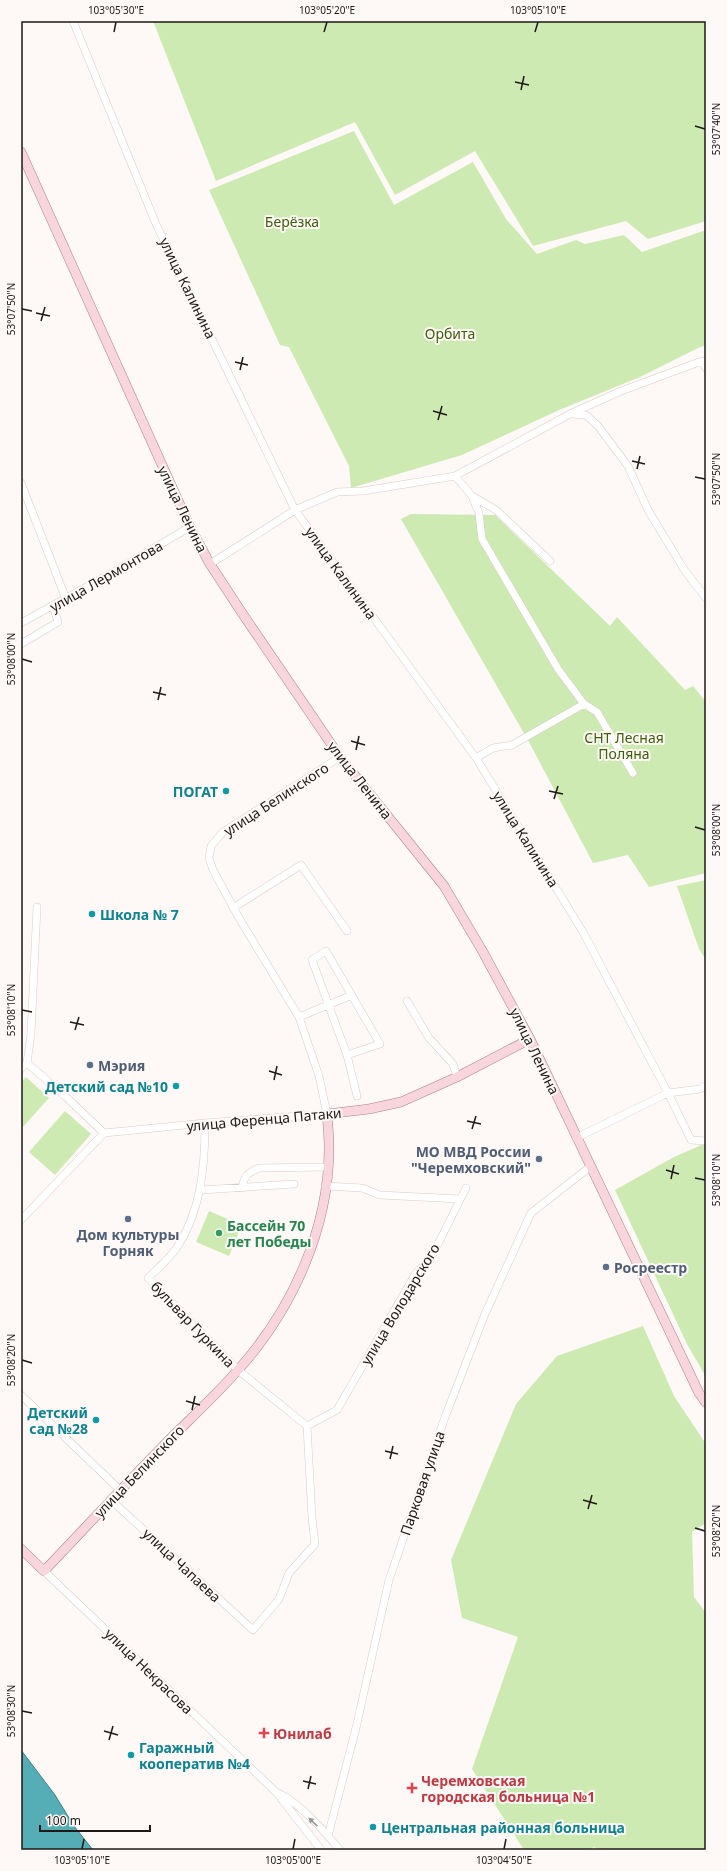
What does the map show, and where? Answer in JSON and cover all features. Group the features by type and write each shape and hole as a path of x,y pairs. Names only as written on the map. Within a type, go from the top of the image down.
{"main road":[{"name":"улица Ленина","path":"21,152 190,527 210,564 246,620 340,757 444,886 506,993 530,1039 699,1393 706,1403"},
{"name":"улица Ференца Патаки","path":"327,1114 369,1109 401,1102 457,1077 530,1039"},
{"name":"улица Белинского","path":"44,1571 120,1490 238,1370 263,1339 300,1276 311,1250 323,1208 329,1148 327,1114"},
{"name":"улица Некрасова","path":"21,1549 44,1571"}],"street":[{"name":"улица Калинина","path":"72,21 156,224 295,510 476,758 583,932 668,1093 691,1140 706,1141"},
{"path":"210,564 295,510 337,492 363,491 455,476 570,414 621,390 702,361 706,368"},
{"path":"570,414 586,415 598,426 611,443 628,466 648,510 668,544 685,571 706,598"},
{"path":"455,476 472,496 479,514 482,539 558,670 584,704 597,712 633,773"},
{"path":"22,488 66,599"},
{"path":"472,496 496,510 550,561"},
{"name":"улица Лермонтова","path":"21,623 66,599 190,527"},
{"path":"21,644 58,622 53,606"},
{"path":"476,758 493,748 512,745 584,704"},
{"name":"улица Белинского","path":"327,1114 319,1076 306,1032 299,1017 233,908 213,870 209,858 211,846 223,832 340,757"},
{"path":"233,908 301,865 347,931"},
{"path":"21,1069 26,1063 31,1033 38,907"},
{"path":"347,1055 380,1044 326,951 312,960 347,1055 357,1096"},
{"path":"299,1017 352,995"},
{"path":"407,1001 429,1038 453,1064 457,1077"},
{"path":"21,1220 104,1133 65,1096 26,1063"},
{"path":"576,1138 668,1093 704,1088"},
{"name":"улица Ференца Патаки","path":"104,1133 205,1123 327,1114"},
{"path":"205,1123 205,1158 201,1190 294,1184"},
{"path":"242,1188 243,1178 248,1173 259,1168 327,1167"},
{"name":"Парковая улица","path":"328,1836 356,1728 389,1580 445,1417 485,1314 531,1213 590,1167"},
{"path":"325,1186 362,1188 380,1195 460,1199"},
{"name":"улица Володарского","path":"307,1426 337,1410 416,1273 431,1258 466,1188"},
{"name":"бульвар Гуркина","path":"201,1190 188,1227 175,1250 148,1278 238,1370 307,1426"},
{"path":"21,1395 120,1490"},
{"name":"улица Чапаева","path":"111,1500 253,1630 279,1600 290,1573 315,1544 312,1518 307,1426"},
{"name":"улица Некрасова","path":"44,1571 277,1793 321,1850"},
{"name":"улица Некрасова","path":"277,1793 285,1796 328,1836 340,1850"}],"green space":[{"path":"153,21 706,21 706,221 648,239 626,221 533,246 475,151 395,195 355,122 216,181"},
{"name":"Орбита","path":"354,131 394,205 473,162 506,219 537,254 576,240 585,244 624,235 642,252 706,230 706,345 640,377 559,410 462,455 351,488 349,466 289,347 280,345 209,190"},
{"name":"СНТ Лесная Поляна","path":"411,514 495,515 610,626 617,617 685,690 693,686 706,702 706,873 649,887 628,855 593,863 529,742 401,519"},
{"path":"706,880 706,960 699,949 677,886"},
{"path":"26,1077 49,1098 21,1129 21,1082"},
{"path":"65,1111 91,1134 55,1175 29,1152"},
{"path":"706,1143 706,1377 687,1344 615,1190 674,1157"},
{"name":"Бассейн 70 лет Победы","path":"209,1211 242,1225 229,1256 196,1242"},
{"path":"643,1326 674,1396 706,1444 706,1523 692,1532 694,1597 706,1613 706,1850 598,1850 594,1847 589,1850 524,1850 472,1769 518,1637 462,1618 451,1560 516,1404 557,1356"}],"water":[{"path":"21,1750 55,1795 74,1826 93,1850 21,1850"}],"place":[{"name":"ПОГАТ","path":"226,791"},
{"name":"Школа № 7","path":"92,914"},
{"name":"Мэрия","path":"90,1065"},
{"name":"Детский сад №10","path":"176,1086"},
{"name":"МО МВД России \"Черемховский\"","path":"539,1159"},
{"name":"Дом культуры Горняк","path":"128,1219"},
{"name":"Бассейн 70 лет Победы","path":"219,1233"},
{"name":"Росреестр","path":"606,1267"},
{"name":"Детский сад №28","path":"96,1420"},
{"name":"Юнилаб","path":"264,1733"},
{"name":"Гаражный кооператив №4","path":"131,1755"},
{"name":"Черемховская городская больница №1","path":"412,1788"},
{"name":"Центральная районная больница","path":"373,1827"}],"park label":[{"name":"Берёзка","path":"292,221"}]}
